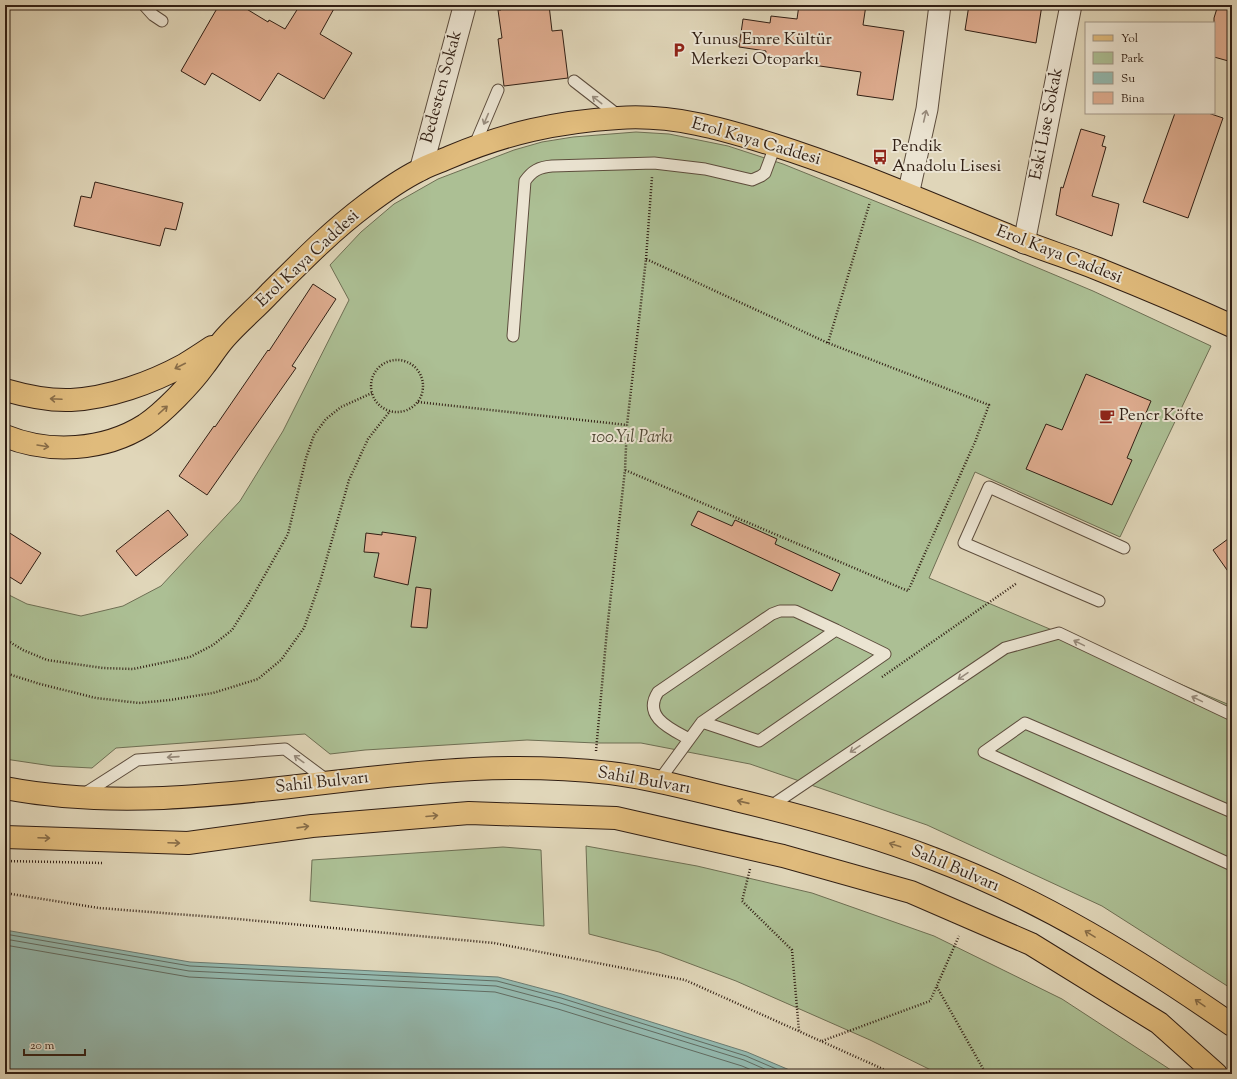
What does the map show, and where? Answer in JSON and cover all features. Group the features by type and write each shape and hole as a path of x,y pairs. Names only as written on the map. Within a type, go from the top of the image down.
{"main road":[{"name":"Erol Kaya Caddesi","path":"5,436 16,441 44,447 69,448 97,444 122,436 145,425 165,408 202,369 225,338 333,231 371,202 421,169 474,147 544,126 621,118 650,117 682,120 775,146 876,181 1024,243 1096,268 1232,326"},
{"name":"Erol Kaya Caddesi","path":"5,390 42,398 70,400 102,396 131,388 183,365 225,338"},
{"name":"Sahil Bulvarı","path":"5,788 35,793 106,799 171,798 472,769 532,768 611,773 658,782 768,808 897,846 936,860 985,881 1064,919 1168,980 1232,1025"},
{"path":"5,837 188,844 312,826 469,813 616,818 783,856 911,892 1030,944 1159,1023 1216,1074"}],"street":[{"name":"Bedesten Sokak","path":"421,169 465,5"},
{"path":"908,195 927,109 940,5"},
{"name":"Eski Lise Sokak","path":"1024,243 1071,5"}],"lane":[{"path":"144,5 153,15 162,21"},
{"path":"574,81 621,118"},
{"path":"474,147 498,90"},
{"path":"513,336 525,181 535,170 543,167 654,163 705,169 752,180 762,176 765,173 775,146"},
{"path":"1099,601 964,543 986,494 990,487 1124,548"},
{"path":"689,739 666,726 656,715 654,702 658,692 772,614 780,611 795,611 885,654 759,741 702,722"},
{"path":"658,782 702,722 836,630"},
{"path":"768,808 1005,648 1059,633 1232,715"},
{"path":"1232,812 1025,723 984,752 1232,865"},
{"path":"79,797 137,760 285,749 330,782"}],"path":[{"path":"594,772 607,630 625,470 627,425 646,259 654,163"},
{"path":"828,343 876,181"},
{"path":"625,470 908,592 972,449 989,405 828,343 646,259"},
{"path":"393,360 402,360 414,366 422,377 423,385 422,394 418,402 405,411 390,411 382,407 372,393 371,384 373,375 378,368 393,360"},
{"path":"5,639 23,650 47,660 103,668 133,669 190,657 213,645 232,630 253,597 288,534 306,458 314,435 326,419 340,407 372,393"},
{"path":"418,402 627,425"},
{"path":"5,673 40,684 96,698 139,703 213,693 258,679 281,660 304,628 320,582 349,480 368,439 390,411"},
{"path":"756,850 742,901 792,950 799,1031"},
{"path":"5,861 107,864"},
{"path":"5,892 99,908 227,918 494,943 684,980 894,1074"},
{"path":"822,1041 930,1001 968,917"},
{"path":"937,986 986,1074"}],"green space":[{"name":"100.Yıl Parkı","path":"636,132 669,134 728,146 783,164 1093,291 1211,346 1120,537 975,472 929,578 1232,706 1232,989 1102,906 927,825 750,764 641,743 527,740 365,750 330,754 305,734 116,748 92,768 52,766 5,759 5,593 27,604 81,616 123,606 161,586 240,501 283,431 349,300 330,265 361,232 394,204 438,179 514,150 542,142 573,137"},
{"path":"586,846 697,866 812,893 934,936 1062,999 1177,1074 939,1074 870,1040 736,981 659,952 589,934"},
{"path":"503,847 541,850 544,926 310,901 312,860"}],"water":[{"path":"5,930 190,962 498,977 562,994 747,1052 799,1074 5,1074"}],"building":[{"path":"219,5 240,5 268,22 269,20 285,29 300,5 336,5 320,34 352,53 324,99 278,73 260,101 212,73 205,85 181,71"},
{"path":"500,5 549,5 552,31 562,30 568,78 504,86 498,39 502,38 498,10 501,10"},
{"path":"799,5 866,5 863,25 904,31 893,100 857,95 861,72 765,58 766,51 739,47 743,19 770,23 771,16 797,19"},
{"path":"969,5 1042,5 1036,43 965,30"},
{"path":"1218,5 1232,9 1232,62 1215,57 1214,18"},
{"path":"1175,114 1211,114 1223,118 1188,218 1143,202"},
{"path":"1081,129 1105,136 1102,146 1106,147 1092,196 1119,204 1112,236 1056,215 1061,187 1063,188"},
{"path":"95,182 183,203 176,230 165,228 160,246 74,226 81,196 91,198"},
{"path":"313,284 336,299 292,366 296,368 207,495 179,476 268,350 269,351"},
{"path":"1086,374 1151,401 1127,458 1132,460 1112,505 1026,469 1046,424 1062,430"},
{"path":"168,510 188,535 136,576 116,551"},
{"path":"698,511 732,526 735,520 777,539 775,544 840,574 832,591 691,525"},
{"path":"5,530 41,553 21,584 5,574"},
{"path":"382,532 416,537 408,585 374,577 379,553 364,552 366,533 382,535"},
{"path":"1232,536 1232,577 1213,550"},
{"path":"416,587 431,589 427,628 411,627"}],"place":[{"name":"Yunus Emre Kültür Merkezi Otoparkı","path":"679,50"},
{"name":"Pendik Anadolu Lisesi","path":"880,157"},
{"name":"Pencr Köfte","path":"1107,416"}]}
